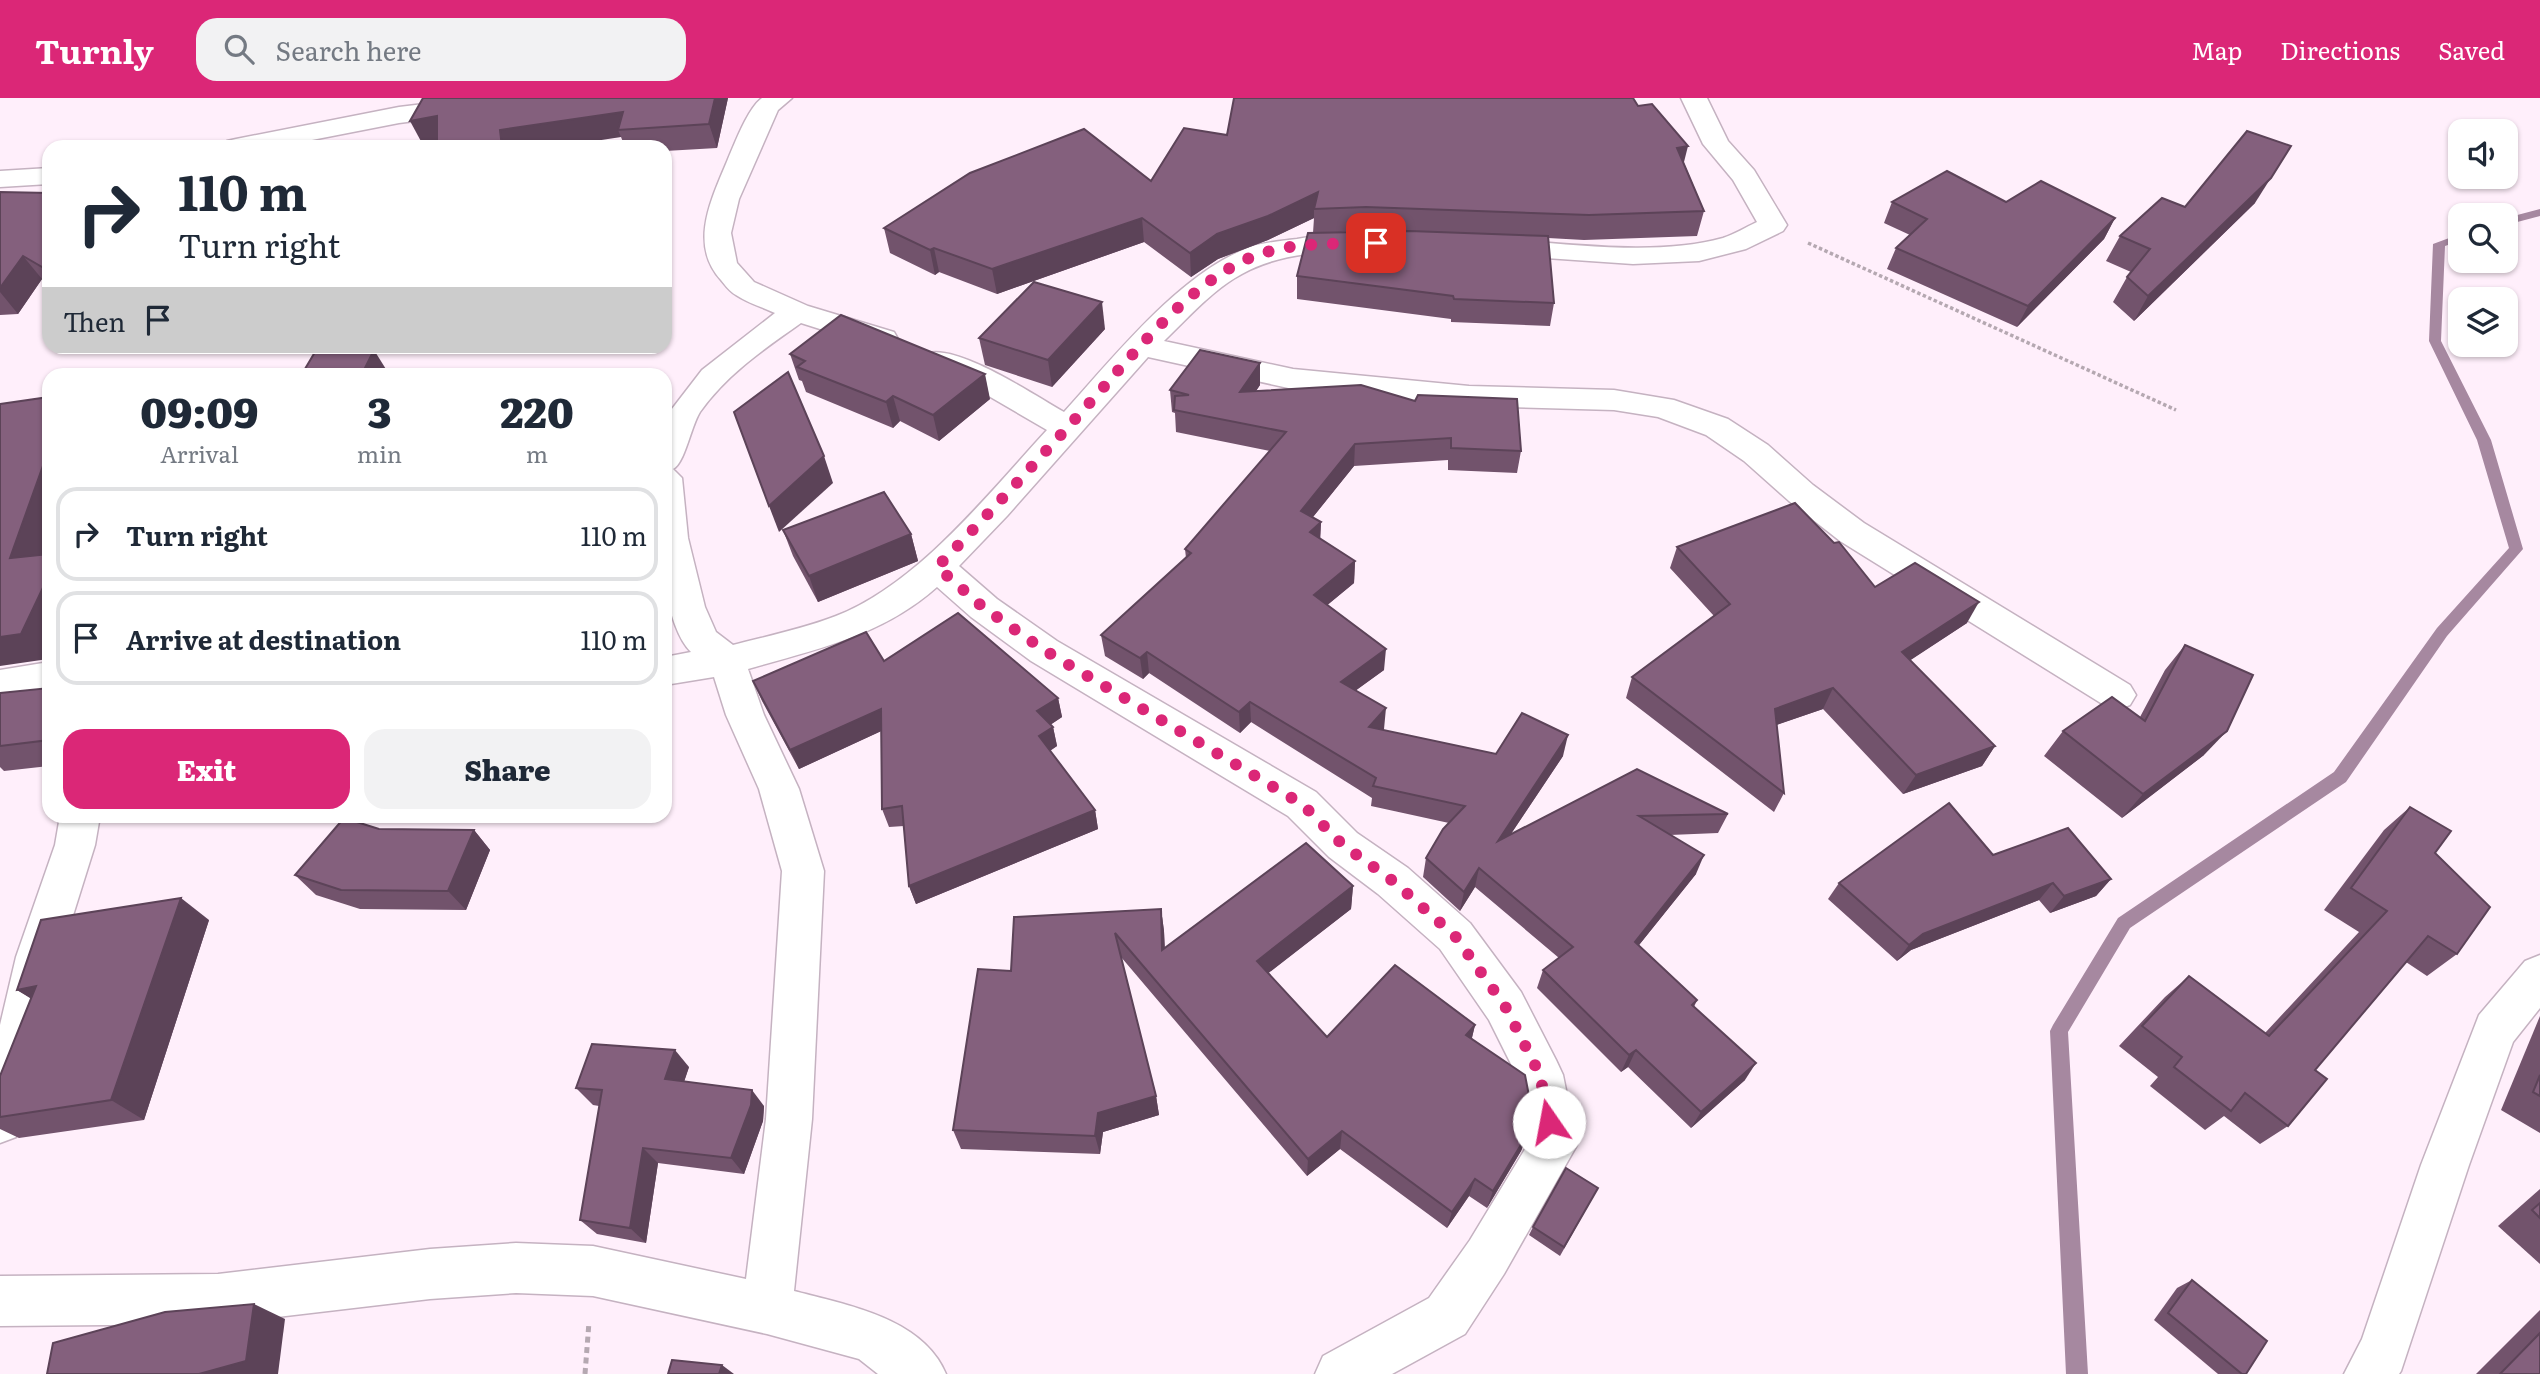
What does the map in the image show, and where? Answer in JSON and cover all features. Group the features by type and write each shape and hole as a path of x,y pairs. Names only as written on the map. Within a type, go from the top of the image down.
{"street":[{"path":"272,140 399,115 534,98"},
{"path":"779,98 767,106 725,199 717,233 723,265 744,288 797,312 872,335 979,377 1067,428"},
{"path":"1470,247 1574,250 1633,255 1699,252 1737,243 1773,225 1745,176 1716,144 1694,98"},
{"path":"0,179 42,176"},
{"path":"672,670 727,661 847,627 902,598 937,567 1141,346 1207,283 1228,268 1261,253 1310,245 1389,244"},
{"path":"672,438 675,429 699,394 741,350 797,312"},
{"path":"1141,346 1293,379 1469,396 1614,400 1663,407 1717,426 1755,453 1852,532 2117,695"},
{"path":"672,542 687,607 701,640 727,661 746,715 779,789 803,871 789,1119 767,1309"},
{"path":"937,567 984,608 1044,650 1302,804 1343,845 1393,881 1455,936 1505,1006 1540,1075 1554,1145 1487,1257 1447,1316 1341,1374"},
{"path":"0,685 42,677"},
{"path":"0,1121 37,957 75,845 78,823"},
{"path":"2370,1374 2383,1353 2445,1165 2495,1030 2540,975"},
{"path":"0,1301 218,1298 345,1286 430,1274 516,1268 593,1271 767,1309 872,1337 920,1374"}],"path":[{"path":"1773,225 1948,309 2176,410"}],"building":[{"path":"423,98 715,98 709,124 618,130 623,112 500,130 501,140 437,140 437,116 410,121"},
{"path":"1234,98 1633,98 1638,106 1652,104 1688,146 1677,148 1704,211 1589,215 1366,207 1314,209 1318,192 1268,216 1217,234 1190,253 1142,218 992,269 934,248 930,250 884,228 970,173 1084,129 1151,181 1184,128 1227,135"},
{"path":"2247,131 2291,146 2271,178 2148,296 2127,277 2150,249 2120,236 2162,198 2185,207"},
{"path":"1947,171 2006,202 2041,181 2115,218 2028,306 1896,248 1927,219 1892,202"},
{"path":"0,192 42,193 42,267 23,256 0,288"},
{"path":"1410,231 1548,236 1554,303 1454,299 1453,296 1297,276 1308,233"},
{"path":"1034,282 1102,302 1048,360 979,338"},
{"path":"841,315 985,374 933,415 893,396 886,402 797,367 805,361 790,354"},
{"path":"1200,350 1260,363 1240,392 1361,385 1415,401 1418,395 1517,399 1521,451 1451,448 1451,438 1355,444 1301,511 1321,522 1310,532 1355,561 1314,595 1386,649 1341,682 1386,708 1369,727 1496,754 1522,713 1568,735 1498,841 1637,769 1728,814 1639,816 1704,855 1635,942 1697,1000 1692,1005 1756,1063 1701,1112 1636,1050 1629,1055 1543,970 1573,947 1479,868 1464,892 1426,858 1443,829 1465,806 1373,786 1376,778 1250,702 1239,712 1147,652 1140,658 1101,635 1191,553 1185,549 1286,432 1174,410 1175,396 1189,395 1170,390"},
{"path":"314,354 372,354 365,368 306,368"},
{"path":"788,372 824,456 769,506 734,412"},
{"path":"42,398 42,469 10,558 42,555 42,590 21,634 0,637 0,404"},
{"path":"884,492 911,534 809,576 783,530"},
{"path":"1795,503 1834,543 1839,542 1875,587 1915,563 1979,602 1902,652 1995,746 1916,775 1833,688 1775,709 1784,793 1632,677 1730,604 1677,547"},
{"path":"958,613 1058,698 1037,711 1053,727 1039,736 1095,810 909,886 902,806 882,809 881,709 790,750 753,681 866,632 884,661"},
{"path":"2185,645 2253,675 2227,731 2143,794 2063,731 2112,697 2145,721"},
{"path":"42,689 42,741 0,746 0,693"},
{"path":"1949,803 1993,855 2068,828 2111,879 2064,896 2053,883 1923,934 1909,945 1839,883"},
{"path":"2410,807 2451,831 2435,853 2490,907 2457,954 2428,936 2315,1070 2327,1079 2288,1126 2245,1093 2231,1111 2174,1067 2182,1057 2142,1026 2189,976 2269,1036 2387,911 2351,888"},
{"path":"340,823 360,823 379,829 474,830 448,891 341,890 295,875"},
{"path":"1306,843 1353,886 1257,961 1327,1037 1395,965 1475,1025 1466,1035 1525,1075 1530,1101 1514,1124 1528,1133 1493,1191 1475,1179 1452,1212 1342,1131 1308,1159 1115,933 1156,1096 1098,1113 1095,1136 953,1130 978,969 1011,971 1014,917 1161,909 1162,950"},
{"path":"181,898 111,1100 0,1117 0,1076 36,986 17,990 41,920"},
{"path":"592,1044 675,1050 665,1079 752,1090 751,1105 731,1158 643,1148 630,1228 580,1220 602,1090 576,1088"},
{"path":"2540,1075 2540,1096 2533,1092"},
{"path":"1566,1168 1598,1188 1564,1247 1533,1227"},
{"path":"2540,1203 2540,1218 2532,1210"},
{"path":"2192,1280 2267,1341 2246,1374 2242,1374 2168,1313"},
{"path":"254,1304 246,1361 199,1374 47,1374 53,1343 165,1312"},
{"path":"2540,1333 2540,1374 2500,1374"},
{"path":"672,1360 722,1365 719,1374 668,1374"}],"waterway":[{"path":"2518,218 2540,212"},
{"path":"2077,1374 2059,1031 2124,923 2340,777 2442,632 2516,549 2484,440 2435,341 2439,244 2448,241"}],"route":[{"path":"1376,243 1310,245 1261,253 1228,268 1207,283 1141,346 995,508 937,567 984,608 1044,650 1302,804 1343,845 1393,881 1455,936 1505,1006 1540,1075 1549,1122"}]}
